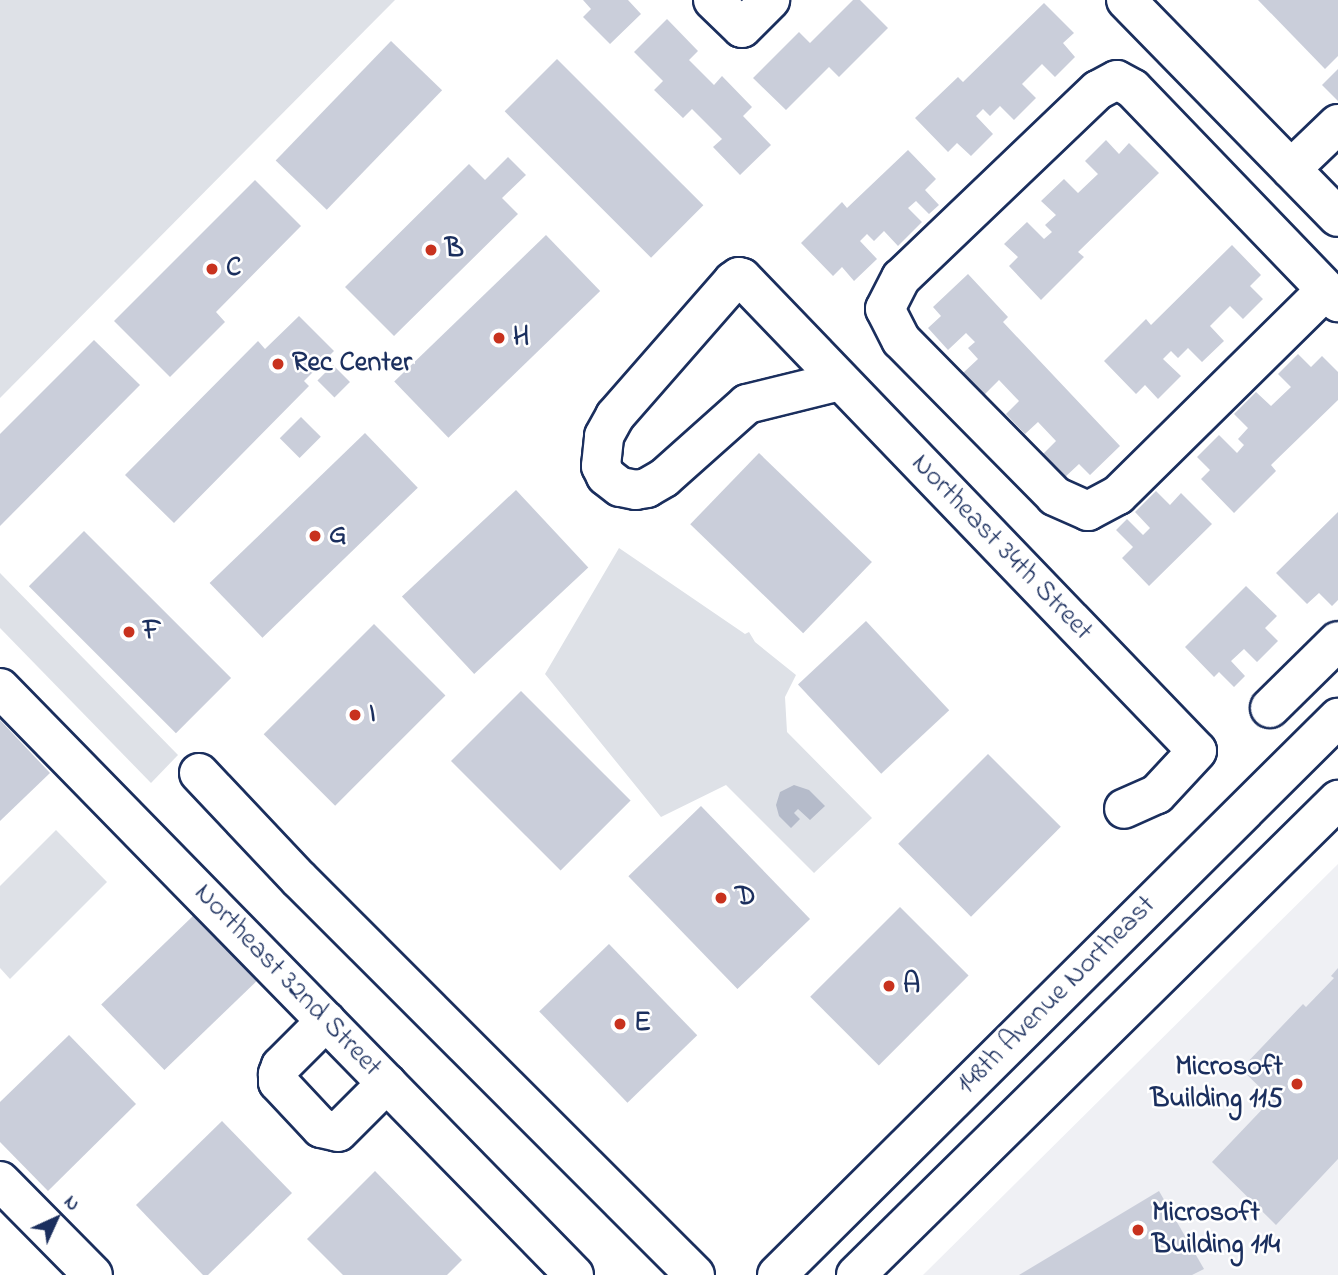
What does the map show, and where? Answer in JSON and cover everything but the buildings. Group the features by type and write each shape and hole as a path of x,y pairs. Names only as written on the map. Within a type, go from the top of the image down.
{"street":[{"path":"713,0 741,28 770,0"},
{"path":"1126,0 1338,217"},
{"path":"1117,80 1133,89 1332,296 1118,495 1088,511 1055,496 901,340 885,309 901,278 1098,90 1117,80"},
{"path":"1230,190 1338,124"},
{"name":"Northeast 34th Street","path":"840,381 747,404 664,478 647,488 626,489 606,476 600,459 604,436 610,424 740,276 1197,751 1157,794 1124,809"},
{"path":"1270,708 1338,641"},
{"name":"Northeast 32nd Street","path":"0,688 574,1275"},
{"name":"148th Avenue Northeast","path":"777,1275 1338,718"},
{"path":"198,773 299,879 695,1275"},
{"name":"148th Avenue Northeast","path":"856,1275 1338,800"},
{"path":"326,1021 281,1066 278,1074 278,1082 321,1128 338,1132 387,1083"},
{"path":"0,1181 93,1275"}],"shaded area":[{"path":"0,0 395,0 0,398"},
{"path":"619,548 745,634 749,632 755,642 796,675 785,697 787,732 872,818 814,873 726,785 661,817 545,674"},
{"path":"0,573 178,755 151,783 0,628"},
{"path":"56,830 107,882 10,979 0,968 0,886"},
{"path":"1338,864 1338,1275 923,1275"}],"water":[{"path":"794,785 809,790 825,806 810,820 798,809 794,813 800,819 791,828 779,816 776,805 780,792"}],"place":[{"name":"B","path":"431,250"},
{"name":"C","path":"212,269"},
{"name":"H","path":"499,338"},
{"name":"Rec Center","path":"278,364"},
{"name":"G","path":"315,536"},
{"name":"F","path":"129,632"},
{"name":"I","path":"355,715"},
{"name":"D","path":"721,898"},
{"name":"A","path":"889,986"},
{"name":"E","path":"620,1024"},
{"name":"Microsoft Building 115","path":"1297,1084"},
{"name":"Microsoft Building 114","path":"1138,1230"}]}
